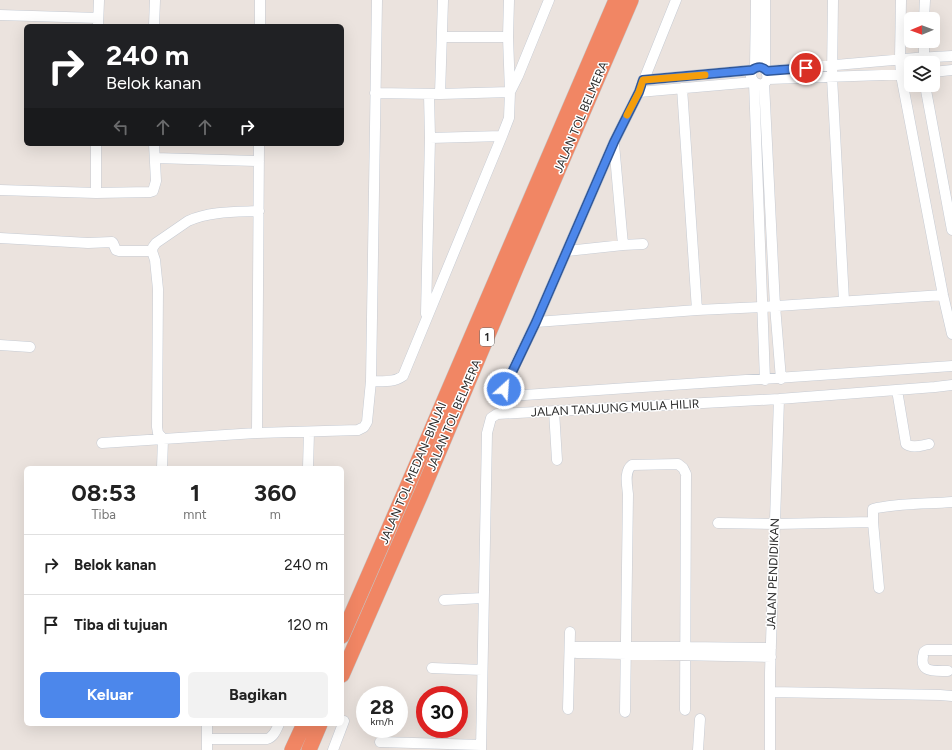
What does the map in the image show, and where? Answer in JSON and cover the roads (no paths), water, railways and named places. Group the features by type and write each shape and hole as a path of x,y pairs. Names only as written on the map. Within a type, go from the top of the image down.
{"highway":[{"name":"JALAN TOL MEDAN–BINJAI","path":"344,631 616,0"},
{"name":"JALAN TOL BELMERA","path":"344,670 421,494 631,0"},
{"path":"292,750 303,726"},
{"path":"309,750 319,726"}],"street":[{"path":"0,15 98,22 99,0"},
{"path":"154,24 155,0"},
{"path":"260,0 260,24"},
{"path":"102,443 257,433 358,430 364,427 367,422 371,381 376,0"},
{"path":"440,94 443,0"},
{"path":"371,381 391,381 397,380 402,376 509,118 509,0"},
{"path":"510,92 549,0"},
{"path":"676,0 639,92 614,142 536,322 504,388 505,394 510,396 781,379 952,366"},
{"path":"756,0 781,379"},
{"path":"765,0 761,75 762,307 765,380"},
{"path":"833,0 832,77 844,301"},
{"path":"902,0 904,64"},
{"path":"924,12 925,0"},
{"path":"442,37 508,37"},
{"path":"940,57 952,56"},
{"path":"639,92 682,88 832,65 903,59"},
{"path":"940,71 952,70"},
{"path":"643,80 761,75 832,77 904,75"},
{"path":"682,88 697,310"},
{"path":"375,93 440,94 510,92"},
{"path":"909,92 943,295 952,334"},
{"path":"926,92 952,230"},
{"path":"426,320 430,138 429,94"},
{"path":"430,138 502,136"},
{"path":"614,142 623,246"},
{"path":"96,146 96,193"},
{"path":"0,190 96,193 150,192 153,191 156,181 154,146"},
{"path":"257,433 259,146"},
{"path":"154,158 259,161"},
{"path":"162,466 163,439 158,433 157,427 158,289 155,260 152,251 153,247 156,242 193,218 219,213 259,211"},
{"path":"0,238 88,243 112,242 118,251 152,251"},
{"path":"567,251 643,244"},
{"path":"536,322 697,310 943,295"},
{"path":"0,345 30,347"},
{"name":"JALAN TANJUNG MULIA HILIR","path":"481,748 487,433 491,418 497,414 779,399 935,388 952,385"},
{"path":"897,390 906,444 910,447 929,444"},
{"name":"JALAN PENDIDIKAN","path":"770,750 771,653 779,399"},
{"path":"554,411 557,460"},
{"path":"308,466 309,432"},
{"path":"626,712 627,472 628,468 632,465 678,464 684,468 686,474 685,710"},
{"path":"879,588 873,509 896,505 952,502"},
{"path":"718,523 775,524 873,522"},
{"path":"444,600 483,598"},
{"path":"568,709 570,632"},
{"path":"570,650 771,653"},
{"path":"948,671 931,671 926,669 923,667 922,657 924,652 927,650 952,650"},
{"path":"432,668 482,670"},
{"path":"770,692 952,696"},
{"path":"698,750 700,719"},
{"path":"207,726 207,750"},
{"path":"207,740 267,739 274,734 278,726"},
{"path":"333,750 342,726"},
{"path":"380,742 481,748"}]}
